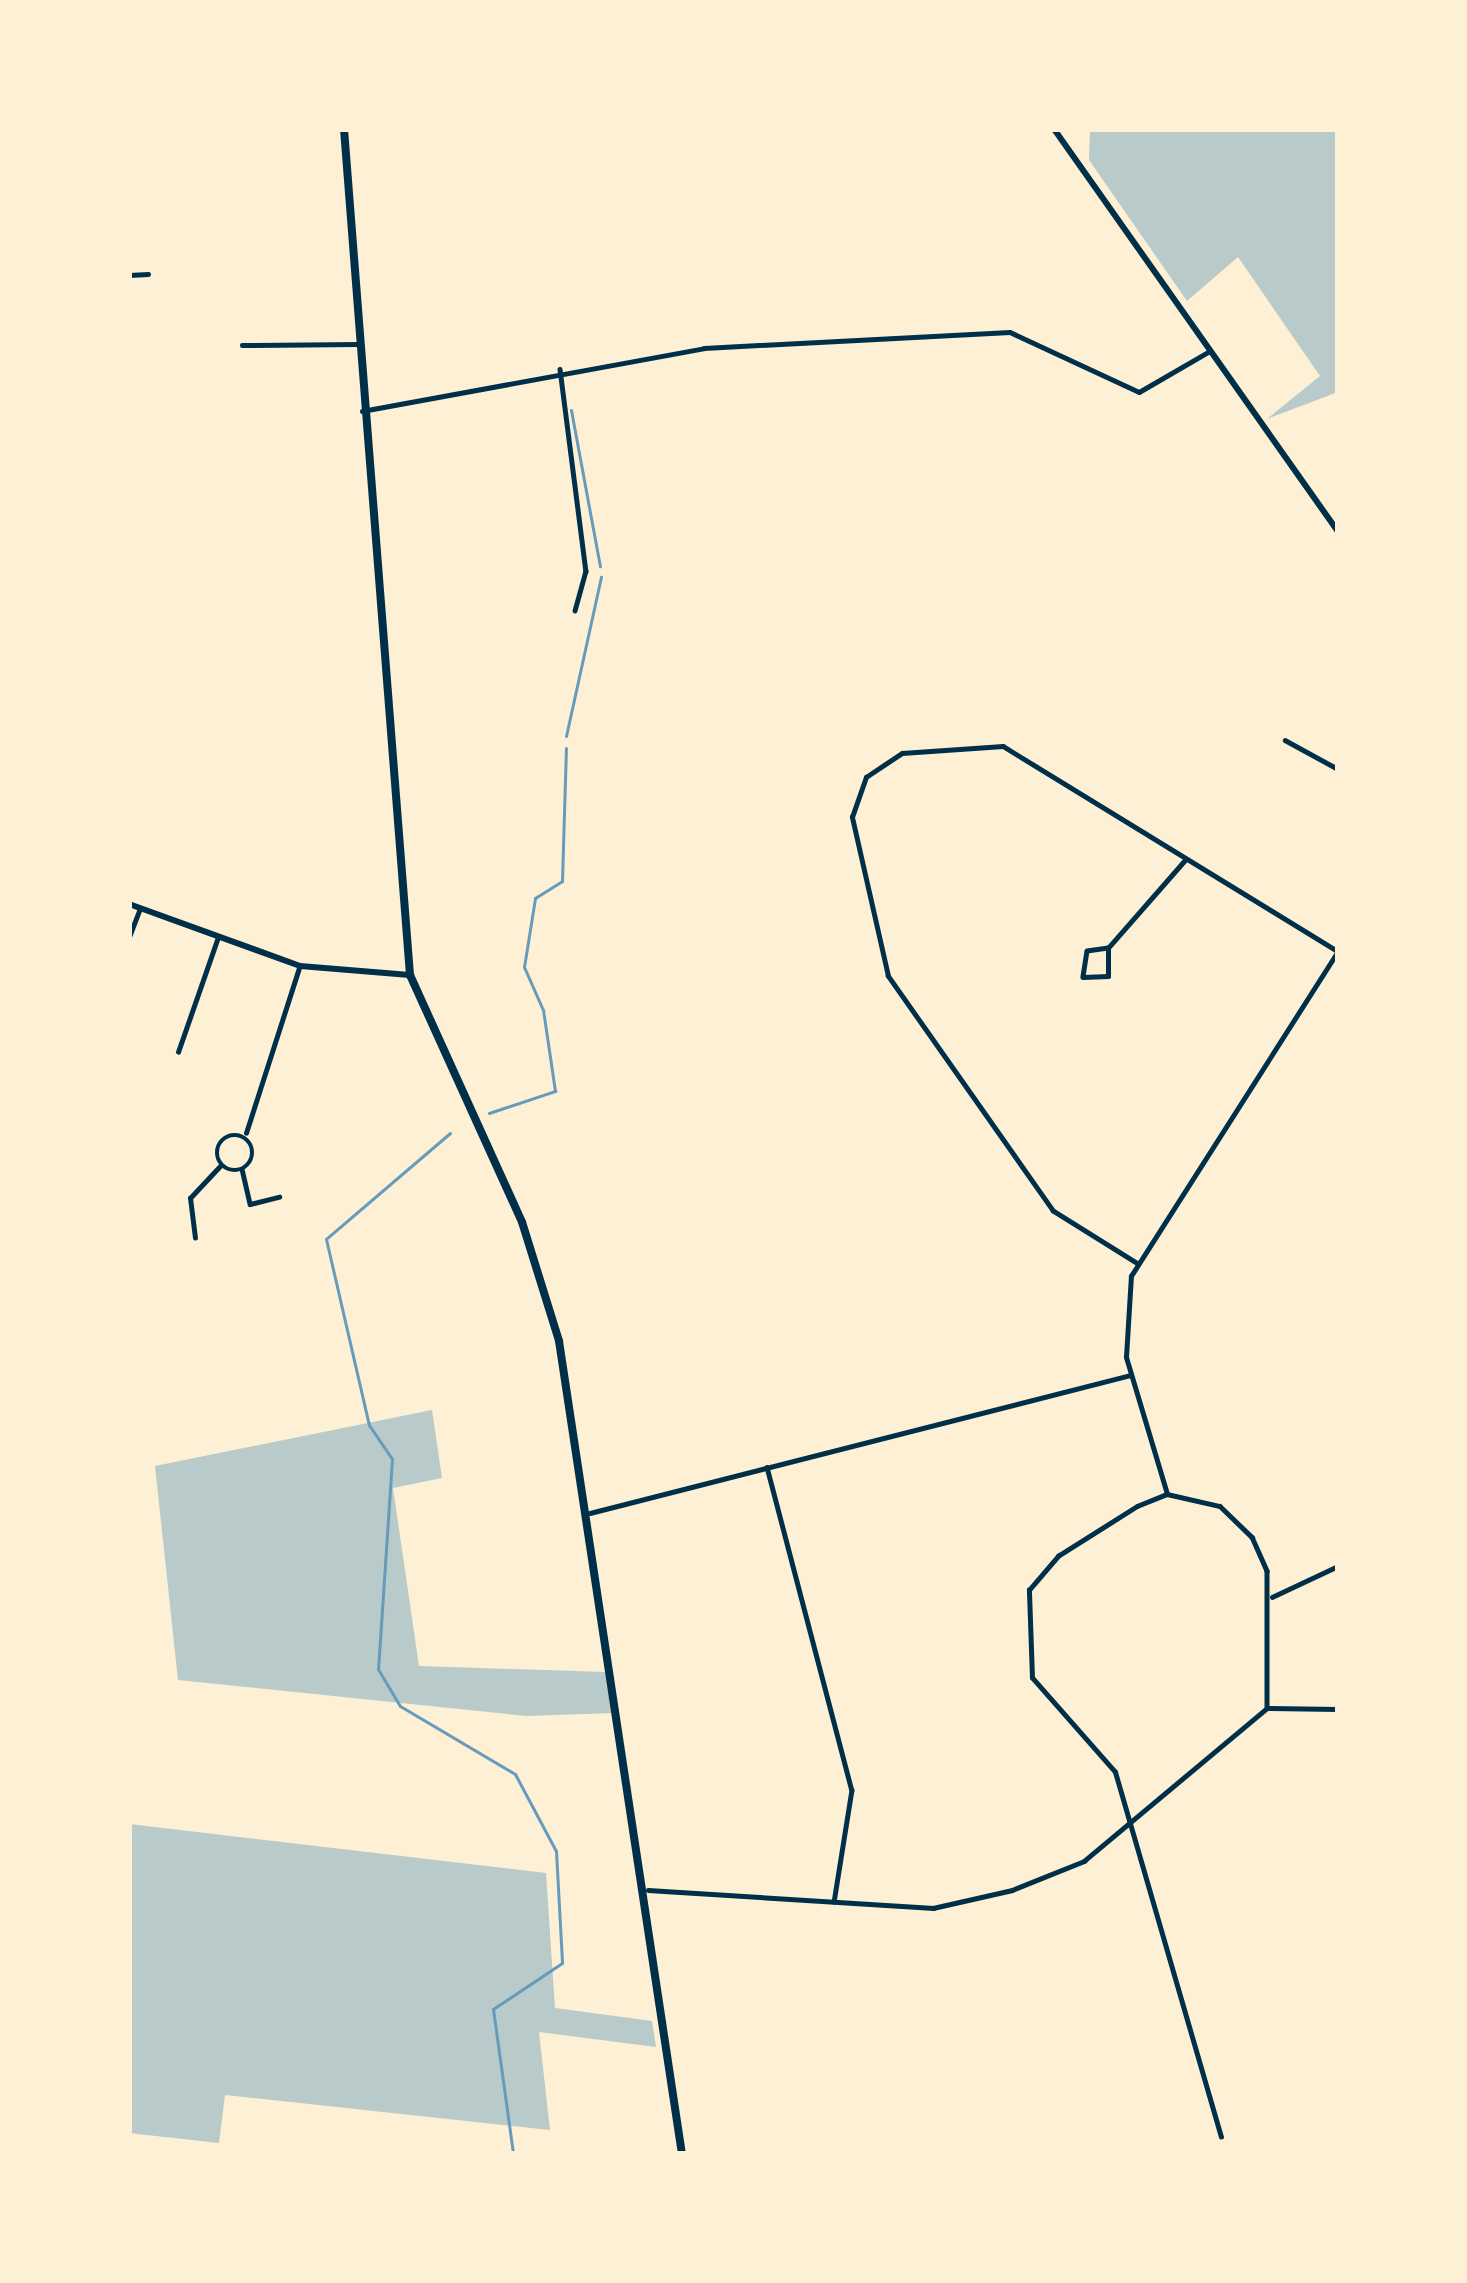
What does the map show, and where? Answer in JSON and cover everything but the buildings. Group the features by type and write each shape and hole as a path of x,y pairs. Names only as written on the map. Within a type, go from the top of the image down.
{"main road":[{"path":"344,129 362,411 410,975 544,1280 590,1513 648,1890 682,2154"}],"street":[{"path":"1054,129 1338,531"},
{"path":"129,275 148,274"},
{"path":"362,411 560,369 704,348 1010,332 1129,391 1158,386 1208,352"},
{"path":"242,346 359,344"},
{"path":"560,369 586,571 575,611"},
{"path":"1285,740 1338,769"},
{"path":"1138,1264 1053,1211 888,976 855,796 902,754 1003,746 1338,951 1138,1264 1121,1324 1167,1494"},
{"path":"1108,948 1108,976 1083,976 1087,951 1108,948 1187,858"},
{"path":"129,904 300,966 410,975"},
{"path":"129,938 140,908"},
{"path":"178,1052 218,937"},
{"path":"280,1197 250,1204 242,1169 246,1133 300,966"},
{"path":"195,1238 190,1198 220,1166 223,1141 246,1133"},
{"path":"220,1166 242,1169"},
{"path":"590,1513 1132,1375"},
{"path":"767,1467 852,1790 834,1902"},
{"path":"1167,1494 1237,1520 1272,1597 1267,1708"},
{"path":"1167,1494 1058,1556 1026,1601 1036,1688 1109,1762 1126,1826 1212,2078 1221,2137"},
{"path":"1272,1597 1338,1566"},
{"path":"648,1890 933,1907 1012,1890 1084,1861 1267,1708 1338,1709"}],"shaded area":[{"path":"1090,129 1338,129 1338,392 1267,419 1320,376 1238,257 1187,301 1089,160"},
{"path":"432,1410 442,1478 393,1488 419,1666 605,1672 614,1713 526,1716 178,1680 155,1466"},
{"path":"129,1824 546,1873 555,2008 652,2021 656,2047 539,2032 550,2130 225,2095 219,2143 129,2133"}],"waterway":[{"path":"571,410 600,566"},
{"path":"566,736 601,577"},
{"path":"489,1113 555,1091 543,1010 524,967 535,898 562,881 566,748"},
{"path":"450,1133 326,1239 369,1425 392,1459 378,1669 400,1706 515,1774 556,1851 562,1963 493,2009 513,2154"}]}
